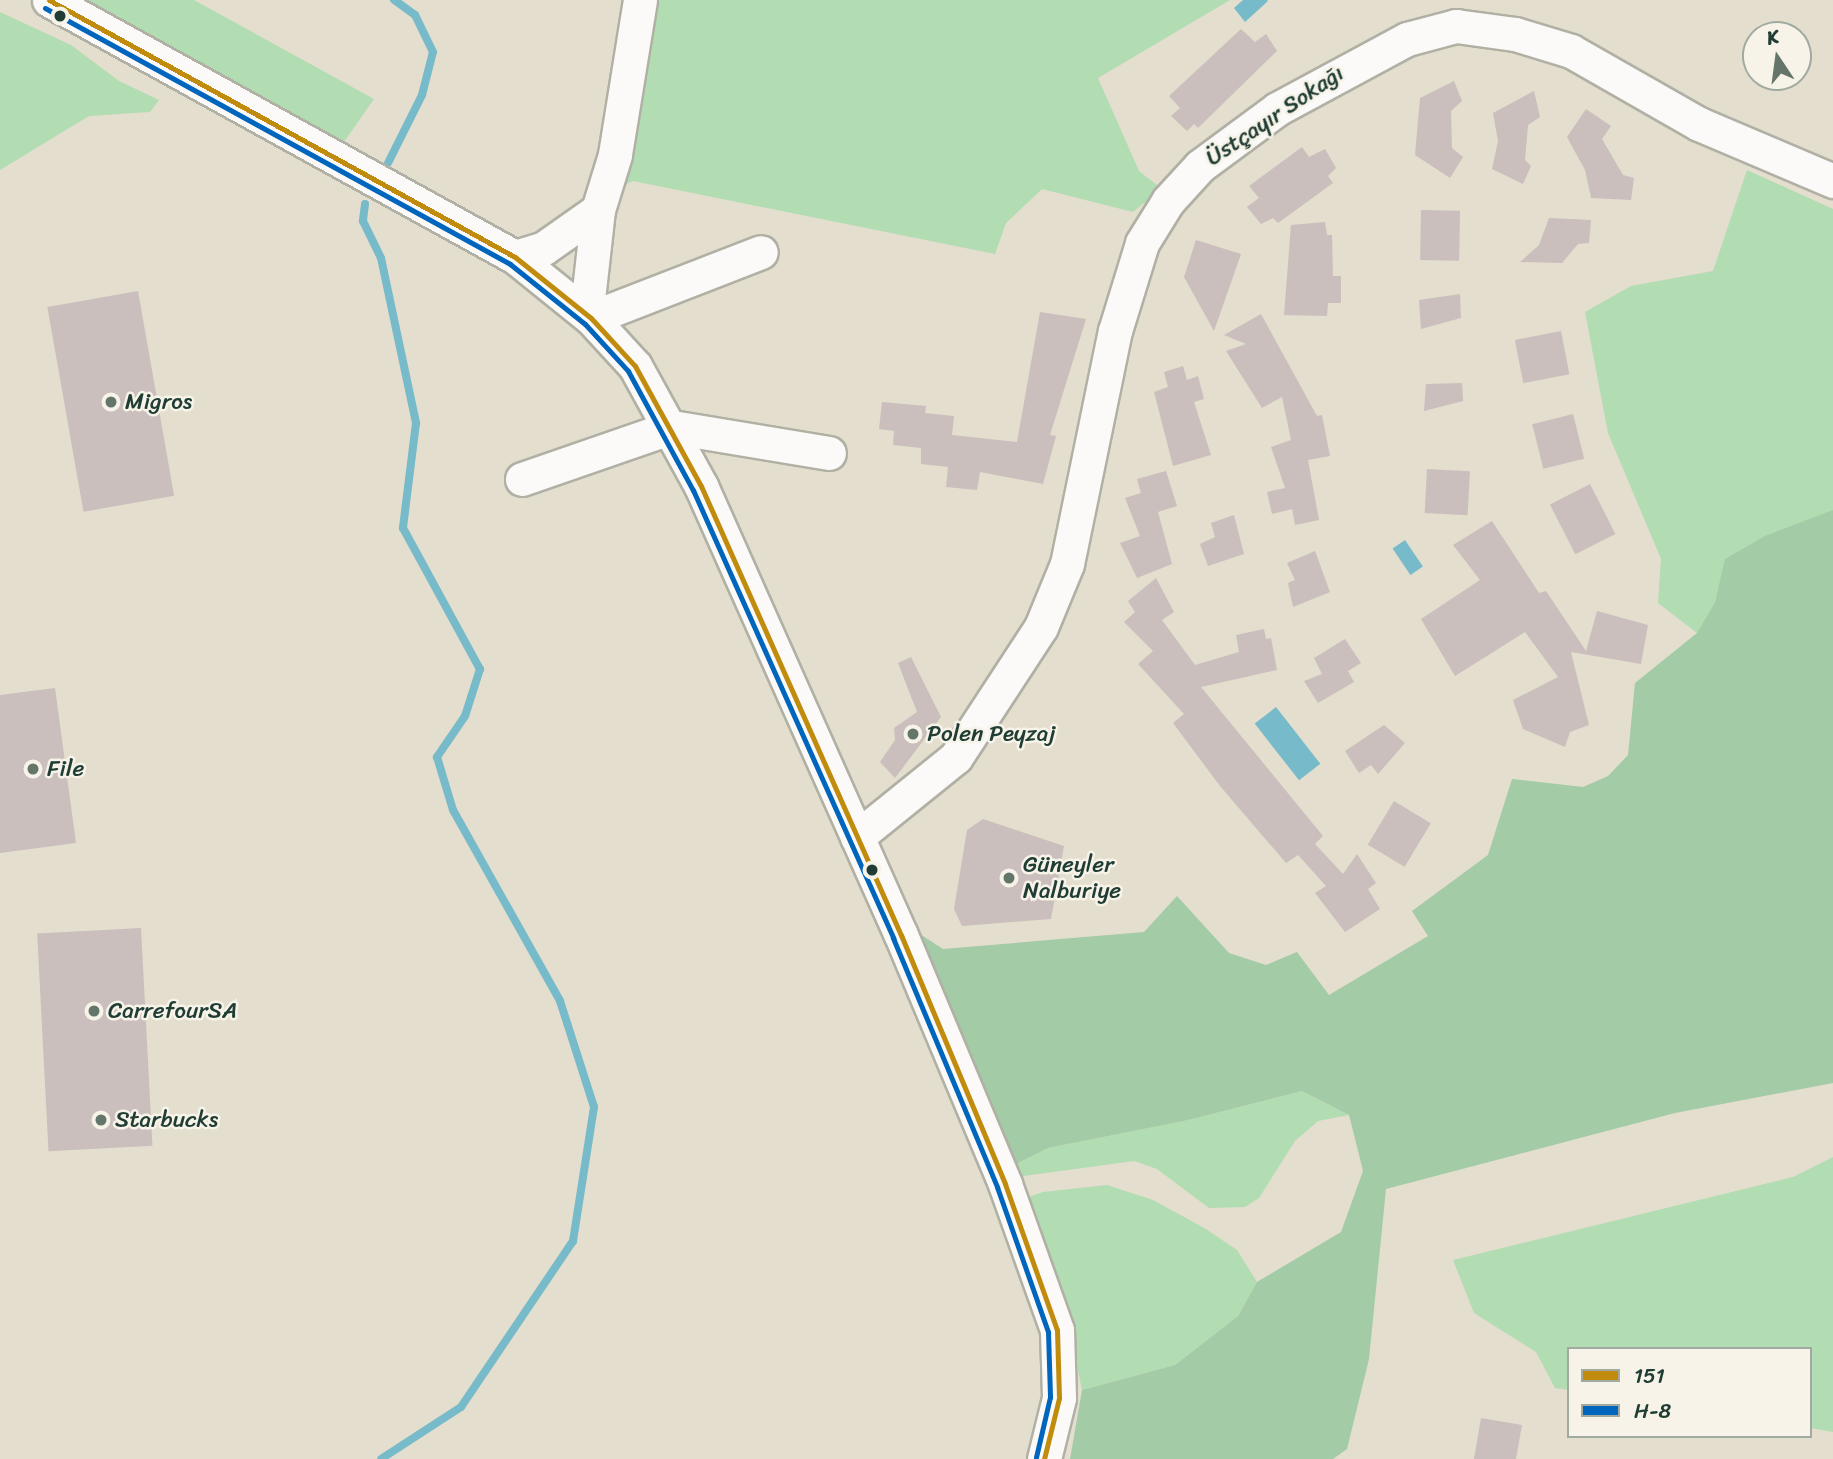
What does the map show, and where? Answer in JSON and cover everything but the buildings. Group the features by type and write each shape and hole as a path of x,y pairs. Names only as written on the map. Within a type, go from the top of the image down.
{"street":[{"path":"49,0 515,257 591,318 635,366 672,427 858,837 1006,1184 1057,1330 1059,1398 1044,1459"},
{"path":"591,318 589,299 598,210 615,155 640,0"},
{"name":"Üstçayır Sokağı","path":"858,837 956,757 1041,627 1068,564 1115,331 1142,243 1168,201 1200,166 1277,109 1407,39 1456,26 1515,34 1571,51 1699,124 1833,181"},
{"path":"515,257 544,248 598,210"},
{"path":"591,318 761,252"},
{"path":"522,479 672,427 829,453"}],"green space":[{"path":"79,0 194,0 374,99 339,149 188,57"},
{"path":"654,0 1230,0 1098,78 1139,171 1158,186 1153,196 1133,212 1042,189 1006,223 995,254 633,181 616,189"},
{"path":"0,12 71,45 119,81 159,100 150,112 89,116 0,170"},
{"path":"1747,170 1833,209 1833,510 1726,559 1715,602 1697,633 1658,603 1661,559 1608,433 1585,312 1631,286 1713,271"},
{"path":"1833,510 1833,1083 1675,1113 1386,1189 1369,1359 1347,1449 1333,1459 1070,1459 1082,1390 1175,1365 1238,1316 1257,1282 1341,1232 1363,1171 1349,1115 1302,1091 1184,1121 1048,1148 1014,1165 930,975 920,934 943,949 1144,932 1177,896 1229,953 1266,965 1297,952 1329,995 1428,936 1412,911 1488,855 1512,779 1583,787 1608,776 1628,755 1635,683 1697,633 1715,602 1725,559 1765,536"},
{"path":"1302,1091 1349,1115 1318,1121 1295,1141 1259,1198 1245,1207 1209,1208 1157,1169 1134,1161 1016,1177 1014,1165 1048,1148 1184,1121"},
{"path":"1833,1157 1833,1432 1812,1428 1812,1347 1567,1347 1567,1390 1555,1388 1536,1352 1474,1313 1453,1260 1793,1177"},
{"path":"1107,1185 1153,1200 1206,1229 1237,1250 1257,1282 1238,1316 1175,1365 1082,1390 1063,1300 1026,1205 1031,1196 1043,1192"}],"water":[{"path":"1243,0 1268,1 1245,22 1234,8"},
{"path":"1405,540 1423,567 1410,575 1393,548"},
{"path":"1276,707 1320,764 1299,780 1255,724"}],"waterway":[{"path":"388,163 422,95 433,52 415,15 394,0"},
{"path":"365,204 363,221 381,258 416,423 403,528 480,669 465,716 437,757 453,810 560,1001 594,1107 573,1241 461,1407 381,1459"}],"transit line":[{"name":"151","path":"49,0 515,257 591,318 635,366 701,486 901,935 1005,1184 1057,1330 1059,1398 1044,1459"},
{"name":"H-8","path":"45,8 510,264 585,324 628,371 693,490 893,938 997,1187 1048,1332 1050,1397 1036,1457"}],"place":[{"name":"Migros","path":"111,402"},
{"name":"Polen Peyzaj","path":"913,734"},
{"name":"File","path":"33,769"},
{"name":"Güneyler Nalburiye","path":"1009,878"},
{"name":"CarrefourSA","path":"94,1011"},
{"name":"Starbucks","path":"101,1120"}]}
